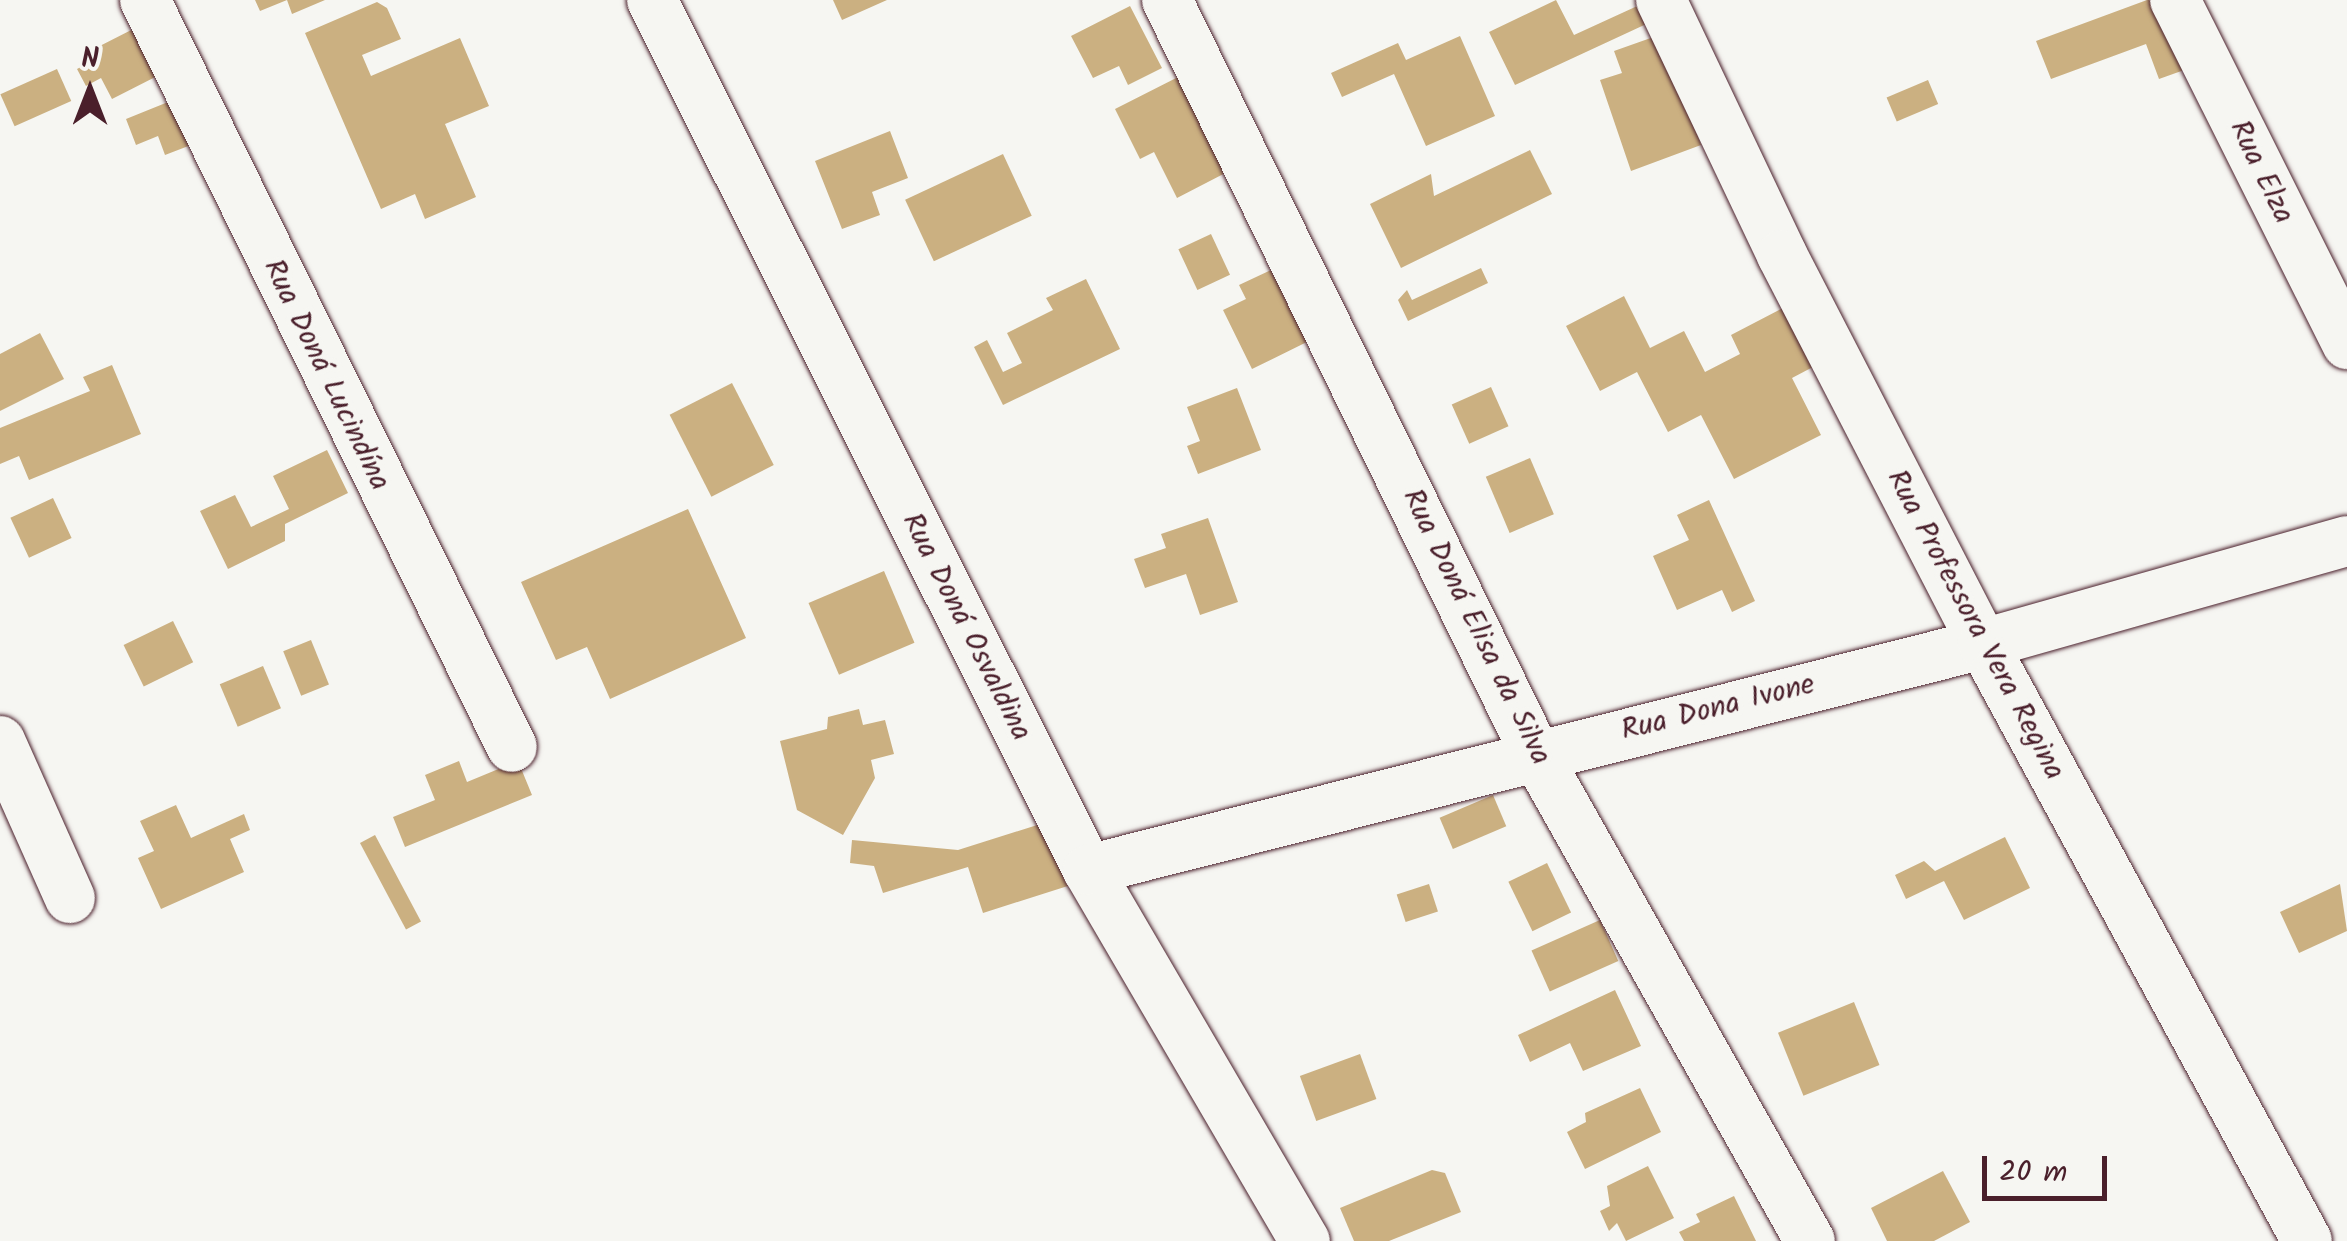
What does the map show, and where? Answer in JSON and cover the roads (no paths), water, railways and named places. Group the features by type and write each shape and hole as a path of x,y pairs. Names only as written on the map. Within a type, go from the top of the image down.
{"street":[{"name":"Rua Doná Lucindína","path":"145,0 512,747"},
{"name":"Rua Doná Osvaldina","path":"652,0 1088,870 1305,1241"},
{"name":"Rua Doná Elisa da Silva","path":"1166,0 1535,753 1810,1241"},
{"name":"Rua Professora Vera Regina","path":"1660,0 1782,255 1983,644 2307,1241"},
{"name":"Rua Elza","path":"2175,0 2347,344"},
{"name":"Rua Dona Ivone","path":"1088,870 1535,753 1983,644 2347,541"},
{"path":"0,741 70,898"}]}
